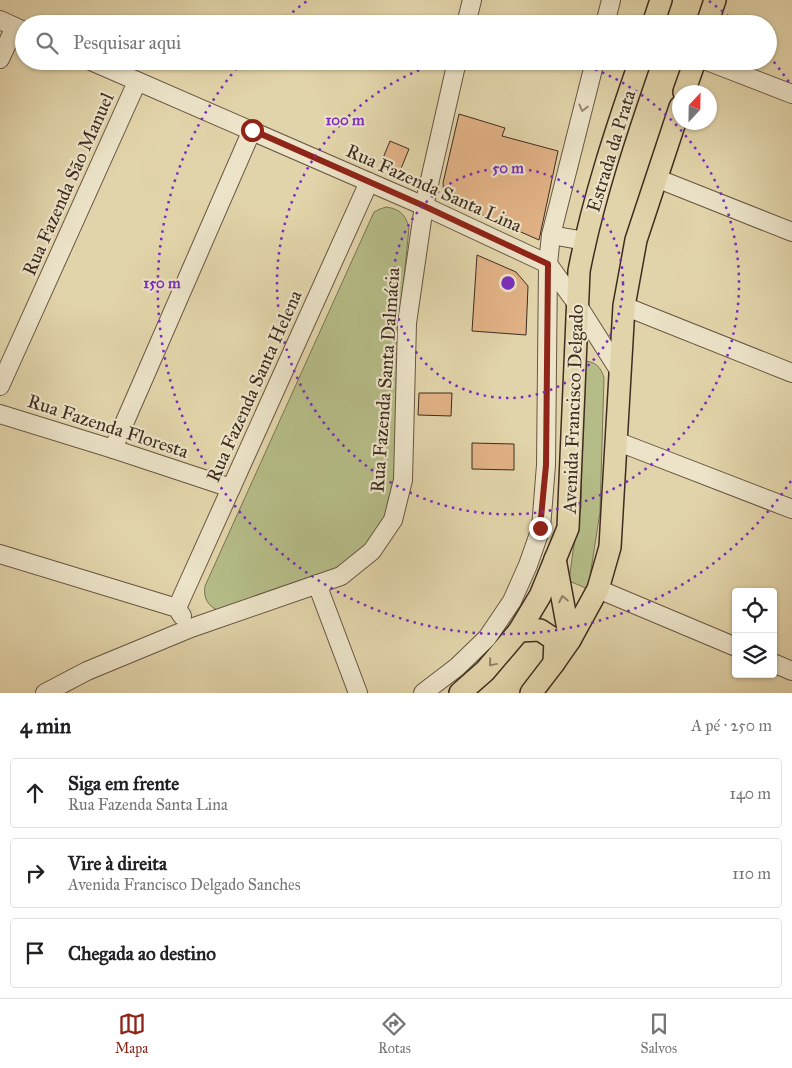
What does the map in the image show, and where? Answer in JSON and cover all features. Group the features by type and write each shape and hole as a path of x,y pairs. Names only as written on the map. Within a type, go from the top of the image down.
{"main road":[{"path":"656,15 661,0"},
{"path":"710,15 715,0"},
{"name":"Estrada da Prata","path":"585,241 612,142 637,70"},
{"path":"686,85 692,70"},
{"path":"530,693 554,664 570,640 598,589 610,547 624,306 636,240 672,130"},
{"name":"Avenida Francisco Delgado","path":"461,692 485,671 519,631 540,596 568,528 577,304 579,271 585,241"},
{"path":"555,559 570,640"},
{"path":"519,631 540,630 555,640 554,664"}],"street":[{"path":"468,15 472,0"},
{"path":"607,15 611,0"},
{"path":"0,60 13,26"},
{"name":"Rua Fazenda Santa Lina","path":"111,70 424,206 548,264 577,304 620,372"},
{"name":"Rua Fazenda Santa Dalmácia","path":"45,693 87,671 191,628 341,576 372,551 393,520 403,480 407,323 424,206 456,70"},
{"path":"423,693 457,667 487,638 512,601 528,565 540,528 546,465 548,264 551,235 593,70"},
{"path":"730,70 792,94"},
{"name":"Rua Fazenda São Manuel","path":"0,386 137,82"},
{"path":"113,449 252,130"},
{"path":"656,178 792,232"},
{"name":"Rua Fazenda Santa Helena","path":"177,608 369,182"},
{"path":"551,235 585,241"},
{"path":"624,306 792,373"},
{"name":"Rua Fazenda Floresta","path":"0,414 231,488"},
{"path":"616,440 792,509"},
{"path":"0,554 177,608 191,628"},
{"path":"317,584 358,693"},
{"path":"598,589 732,645"},
{"path":"777,665 792,671"}],"green space":[{"path":"386,207 402,213 409,228 398,339 397,484 383,524 357,557 320,577 220,611 207,602 205,586 374,212"},
{"path":"583,361 596,365 601,370 604,378 600,512 588,589 569,581 581,507"}],"building":[{"path":"459,114 505,128 502,136 558,151 539,240 451,201 444,195 443,183"},
{"path":"390,141 409,149 400,171 381,163"},
{"path":"477,255 516,272 528,286 526,335 472,331"},
{"path":"419,393 452,393 451,416 418,415"},
{"path":"472,443 514,444 514,470 472,469"}],"route":[{"path":"252,130 424,206 548,264 546,465 540,528"}]}
